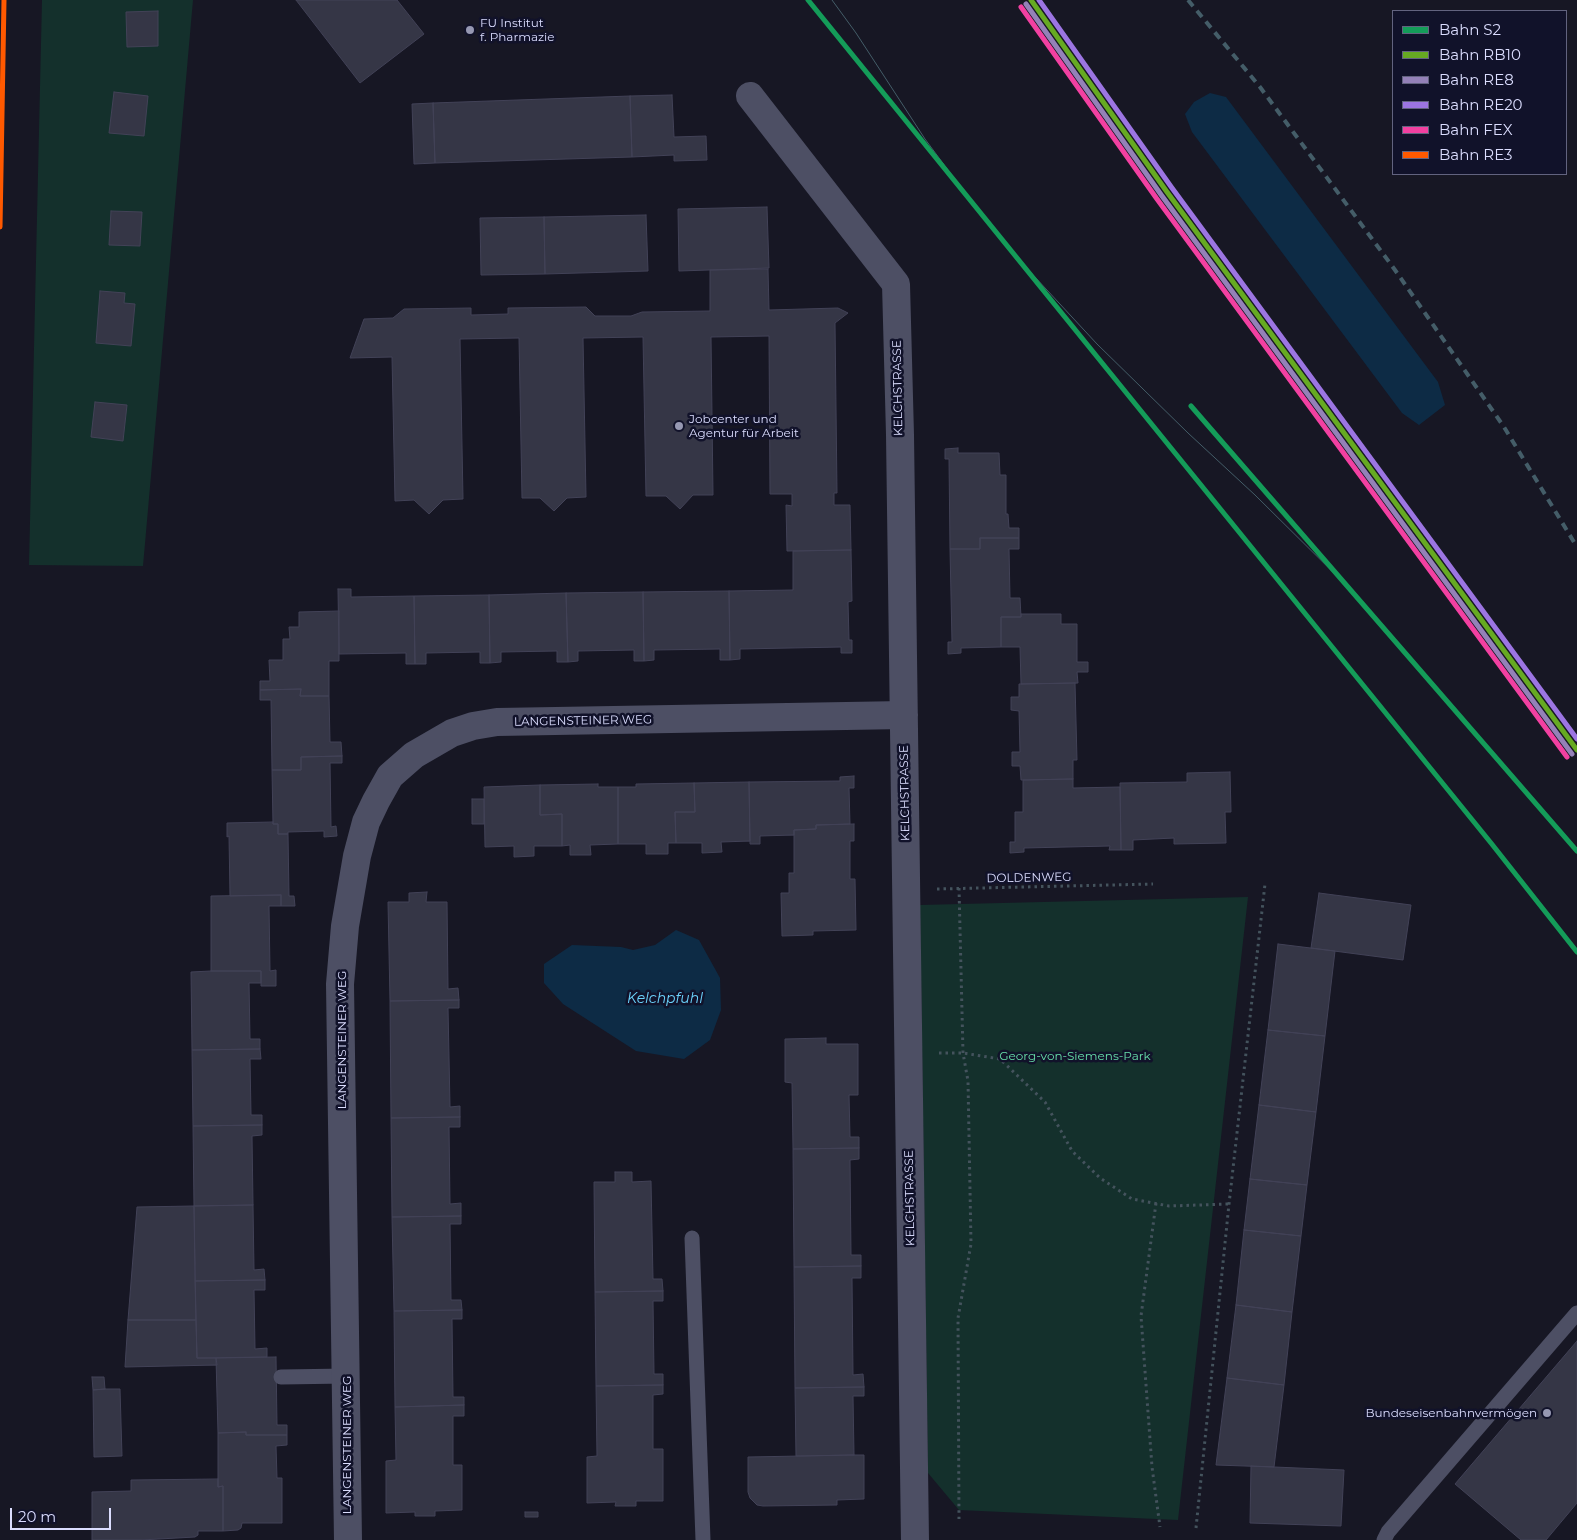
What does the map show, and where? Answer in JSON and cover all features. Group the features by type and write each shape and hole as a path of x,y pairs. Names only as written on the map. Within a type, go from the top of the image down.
{"street":[{"name":"KELCHSTRASSE","path":"750,96 896,284 915,1540"},
{"name":"LANGENSTEINER WEG","path":"348,1540 340,984 345,926 357,856 366,822 390,776 414,755 452,733 473,726 497,722 904,716"}],"lane":[{"path":"692,1238 703,1540"},
{"path":"1384,1540 1388,1532 1577,1313"},
{"path":"281,1376 347,1376"}],"path":[{"name":"DOLDENWEG","path":"906,891 1153,884"},
{"path":"1196,1528 1229,1204 1265,884"},
{"path":"959,888 963,1053 968,1081 971,1244 958,1318 959,1519"},
{"path":"908,1054 963,1053 1000,1059 1045,1102 1072,1151 1100,1178 1132,1199 1169,1206 1229,1204"},
{"path":"1156,1203 1140,1316 1152,1466 1160,1527"}],"green space":[{"path":"42,0 193,0 143,566 29,565"},
{"name":"Georg-von-Siemens-Park","path":"1248,897 1178,1520 959,1510 928,1473 920,905"}],"water":[{"path":"1210,93 1226,97 1438,382 1445,405 1419,425 1402,413 1192,132 1185,114 1194,102"},
{"name":"Kelchpfuhl","path":"676,930 699,940 720,978 721,1010 710,1040 684,1059 636,1051 563,1004 544,983 544,964 572,945 621,947 633,950 655,945"}],"building":[{"path":"296,0 397,0 424,34 360,83"},
{"path":"158,11 158,46 127,47 126,12"},
{"path":"114,92 148,96 144,136 109,133"},
{"path":"672,95 674,137 706,136 707,160 674,161 674,155 632,157 630,96"},
{"path":"630,96 632,157 435,163 433,103"},
{"path":"433,103 435,163 414,164 412,104"},
{"path":"767,207 769,268 679,271 678,209"},
{"path":"111,211 142,212 140,246 109,245"},
{"path":"646,215 648,271 545,274 544,217"},
{"path":"544,217 545,274 481,275 480,218"},
{"name":"Jobcenter und Agentur für Arbeit","path":"768,269 769,310 838,308 848,313 835,323 837,493 834,493 834,505 850,505 851,550 787,551 786,505 792,506 792,494 770,494 769,336 711,337 713,495 693,495 680,509 666,496 646,496 643,337 583,338 586,497 567,498 554,511 540,498 522,498 519,338 460,339 463,499 443,500 429,514 414,500 395,501 392,357 350,358 364,319 393,318 404,309 471,308 471,315 508,314 508,308 586,307 595,316 631,316 642,312 710,311 710,270"},
{"path":"100,291 125,293 124,303 135,304 131,346 96,343"},
{"path":"95,402 127,405 123,441 91,437"},
{"path":"958,448 958,453 999,453 1000,475 1006,475 1006,514 1008,514 1009,528 1019,528 1019,538 980,538 980,549 950,549 949,459 945,459 945,449"},
{"path":"980,538 1019,538 1019,549 1009,549 1010,598 1020,598 1021,617 1001,617 1001,647 961,648 961,653 948,654 948,642 952,642 950,549 980,549"},
{"path":"851,550 852,601 848,602 849,640 852,640 852,653 841,653 841,647 740,649 740,659 730,660 729,591 793,590 793,551"},
{"path":"338,589 351,589 351,597 414,596 415,664 406,664 406,653 339,654"},
{"path":"729,591 730,660 720,660 720,649 654,650 654,660 644,661 643,592"},
{"path":"643,592 644,661 634,661 634,650 578,651 578,661 568,662 566,593"},
{"path":"566,593 568,662 557,662 557,651 501,652 501,662 490,663 489,595"},
{"path":"489,595 490,663 480,663 480,652 426,653 426,664 415,664 414,596"},
{"path":"339,611 339,661 329,661 329,696 300,696 301,689 260,690 260,681 270,681 269,660 283,660 283,639 290,639 289,627 299,627 299,612"},
{"path":"1021,614 1061,614 1061,624 1077,624 1077,662 1088,662 1088,672 1077,672 1078,683 1021,684 1020,647 1001,647 1001,617 1021,617"},
{"path":"1075,683 1077,760 1073,760 1073,779 1021,780 1020,766 1012,766 1012,752 1020,752 1019,711 1011,710 1011,697 1019,697 1019,684"},
{"path":"301,689 300,696 329,696 330,742 341,742 342,756 301,757 301,770 272,770 271,700 260,700 260,690"},
{"path":"342,756 342,763 330,763 331,827 336,826 337,836 324,837 324,831 278,834 278,824 273,824 272,770 301,770 301,757"},
{"path":"1230,772 1231,812 1225,812 1226,843 1174,844 1174,838 1133,840 1133,850 1121,850 1120,783 1187,782 1187,773"},
{"path":"854,776 854,788 849,788 850,824 816,825 816,829 794,830 794,835 760,836 760,844 750,844 749,782 840,781 840,777"},
{"path":"1073,779 1073,788 1120,787 1121,850 1109,850 1110,846 1024,848 1024,852 1010,853 1010,842 1015,842 1015,812 1023,812 1023,780"},
{"path":"749,782 750,841 721,842 722,852 702,853 702,843 676,843 675,812 695,812 694,783"},
{"path":"694,783 695,812 675,812 676,843 668,843 668,854 646,854 646,844 618,844 618,787 636,787 636,784"},
{"path":"598,784 598,787 618,787 618,844 590,845 591,855 570,855 570,845 562,846 562,814 540,815 540,785"},
{"path":"540,785 540,815 562,814 562,846 534,846 534,856 514,857 514,846 485,847 484,787"},
{"path":"472,799 484,799 484,824 472,824"},
{"path":"273,822 273,824 278,824 278,834 288,834 289,896 294,896 295,906 281,906 281,895 230,896 227,823"},
{"path":"854,824 854,841 850,841 850,879 855,879 856,930 813,931 813,935 782,936 781,893 789,893 789,873 794,873 794,830 816,829 816,825"},
{"path":"427,892 426,902 447,902 448,989 458,988 459,1000 390,1001 388,902 409,902 409,893"},
{"path":"1319,893 1411,905 1403,960 1311,948"},
{"path":"281,895 281,906 269,906 270,971 276,970 276,986 261,986 261,971 211,971 211,896"},
{"path":"1278,944 1335,951 1325,1036 1268,1030"},
{"path":"261,971 261,983 249,983 250,1039 260,1039 260,1049 192,1050 191,972"},
{"path":"459,1000 459,1008 448,1008 450,1107 460,1106 460,1117 391,1118 390,1001"},
{"path":"1268,1030 1325,1036 1316,1112 1259,1105"},
{"path":"826,1038 826,1044 858,1044 858,1095 849,1095 850,1137 859,1137 859,1148 793,1149 792,1083 785,1082 785,1039"},
{"path":"260,1049 261,1059 250,1059 251,1115 262,1115 262,1125 193,1126 192,1050"},
{"path":"1259,1105 1316,1112 1307,1185 1250,1179"},
{"path":"460,1117 460,1127 449,1127 450,1204 461,1203 461,1216 392,1217 391,1118"},
{"path":"262,1125 262,1135 252,1136 253,1205 194,1206 193,1126"},
{"path":"859,1148 859,1159 850,1160 851,1255 861,1255 861,1266 794,1267 793,1149"},
{"path":"615,1172 632,1172 632,1182 651,1181 653,1279 662,1279 663,1291 595,1292 594,1182 615,1182"},
{"path":"1250,1179 1307,1185 1301,1236 1244,1230"},
{"path":"253,1205 254,1270 264,1269 265,1280 195,1281 194,1206"},
{"path":"194,1206 196,1320 128,1320 137,1207"},
{"path":"461,1216 461,1224 450,1224 451,1300 461,1300 462,1310 394,1311 392,1217"},
{"path":"1244,1230 1301,1236 1292,1312 1236,1305"},
{"path":"861,1266 861,1278 852,1278 853,1375 863,1374 864,1387 795,1388 794,1267"},
{"path":"265,1280 265,1290 254,1290 255,1349 267,1348 267,1357 197,1358 195,1281"},
{"path":"663,1291 663,1301 653,1301 654,1374 663,1374 663,1385 596,1386 595,1292"},
{"path":"1236,1305 1292,1312 1284,1385 1227,1378"},
{"path":"462,1310 462,1319 452,1319 453,1397 464,1397 464,1405 395,1407 394,1311"},
{"path":"128,1320 196,1320 197,1358 216,1358 217,1365 125,1367"},
{"name":"Bundeseisenbahnvermögen","path":"1577,1341 1577,1503 1546,1540 1521,1540 1455,1484"},
{"path":"276,1357 277,1425 287,1425 287,1435 246,1435 246,1432 218,1433 216,1358"},
{"path":"92,1377 104,1377 105,1389 93,1390"},
{"path":"1227,1378 1284,1385 1274,1467 1216,1465"},
{"path":"663,1385 663,1394 653,1395 653,1449 663,1449 663,1501 636,1501 636,1506 615,1506 616,1502 587,1503 587,1457 597,1456 596,1386"},
{"path":"864,1387 864,1396 853,1396 854,1455 796,1456 795,1388"},
{"path":"120,1389 122,1456 94,1457 93,1390"},
{"path":"464,1405 464,1416 453,1416 453,1465 462,1465 462,1510 435,1511 435,1516 415,1516 415,1512 386,1513 386,1461 396,1460 395,1407"},
{"path":"246,1432 246,1435 287,1435 287,1445 276,1446 277,1478 282,1478 282,1523 242,1523 241,1528 238,1530 223,1531 223,1486 218,1487 218,1433"},
{"path":"864,1455 864,1499 837,1500 837,1505 763,1506 757,1505 750,1498 748,1492 748,1457"},
{"path":"1251,1466 1344,1470 1341,1526 1250,1523"},
{"path":"218,1479 218,1487 223,1486 223,1531 198,1531 198,1535 195,1537 92,1540 92,1492 131,1491 131,1480"},
{"path":"525,1512 538,1512 538,1517 525,1517"}],"tram line":[{"path":"832,0 856,33 925,139 979,212"},
{"path":"1009,249 1097,344 1349,588"}],"railway":[{"path":"1188,0 1260,87 1395,270 1504,427 1577,547"}],"rail line":[{"name":"RE3","path":"0,227 4,0"},
{"name":"S2","path":"808,0 1491,843 1577,952"},
{"name":"RB10","path":"1031,0 1167,192 1577,750"},
{"name":"RE20","path":"1039,0 1172,188 1577,739"},
{"name":"RE8","path":"1026,4 1162,196 1572,754"},
{"name":"FEX","path":"1021,7 1157,199 1567,757"},
{"name":"S2","path":"1191,406 1577,851"}],"place":[{"name":"FU Institut f. Pharmazie","path":"470,30"},
{"name":"Jobcenter und Agentur für Arbeit","path":"679,426"},
{"name":"Bundeseisenbahnvermögen","path":"1547,1413"}]}
